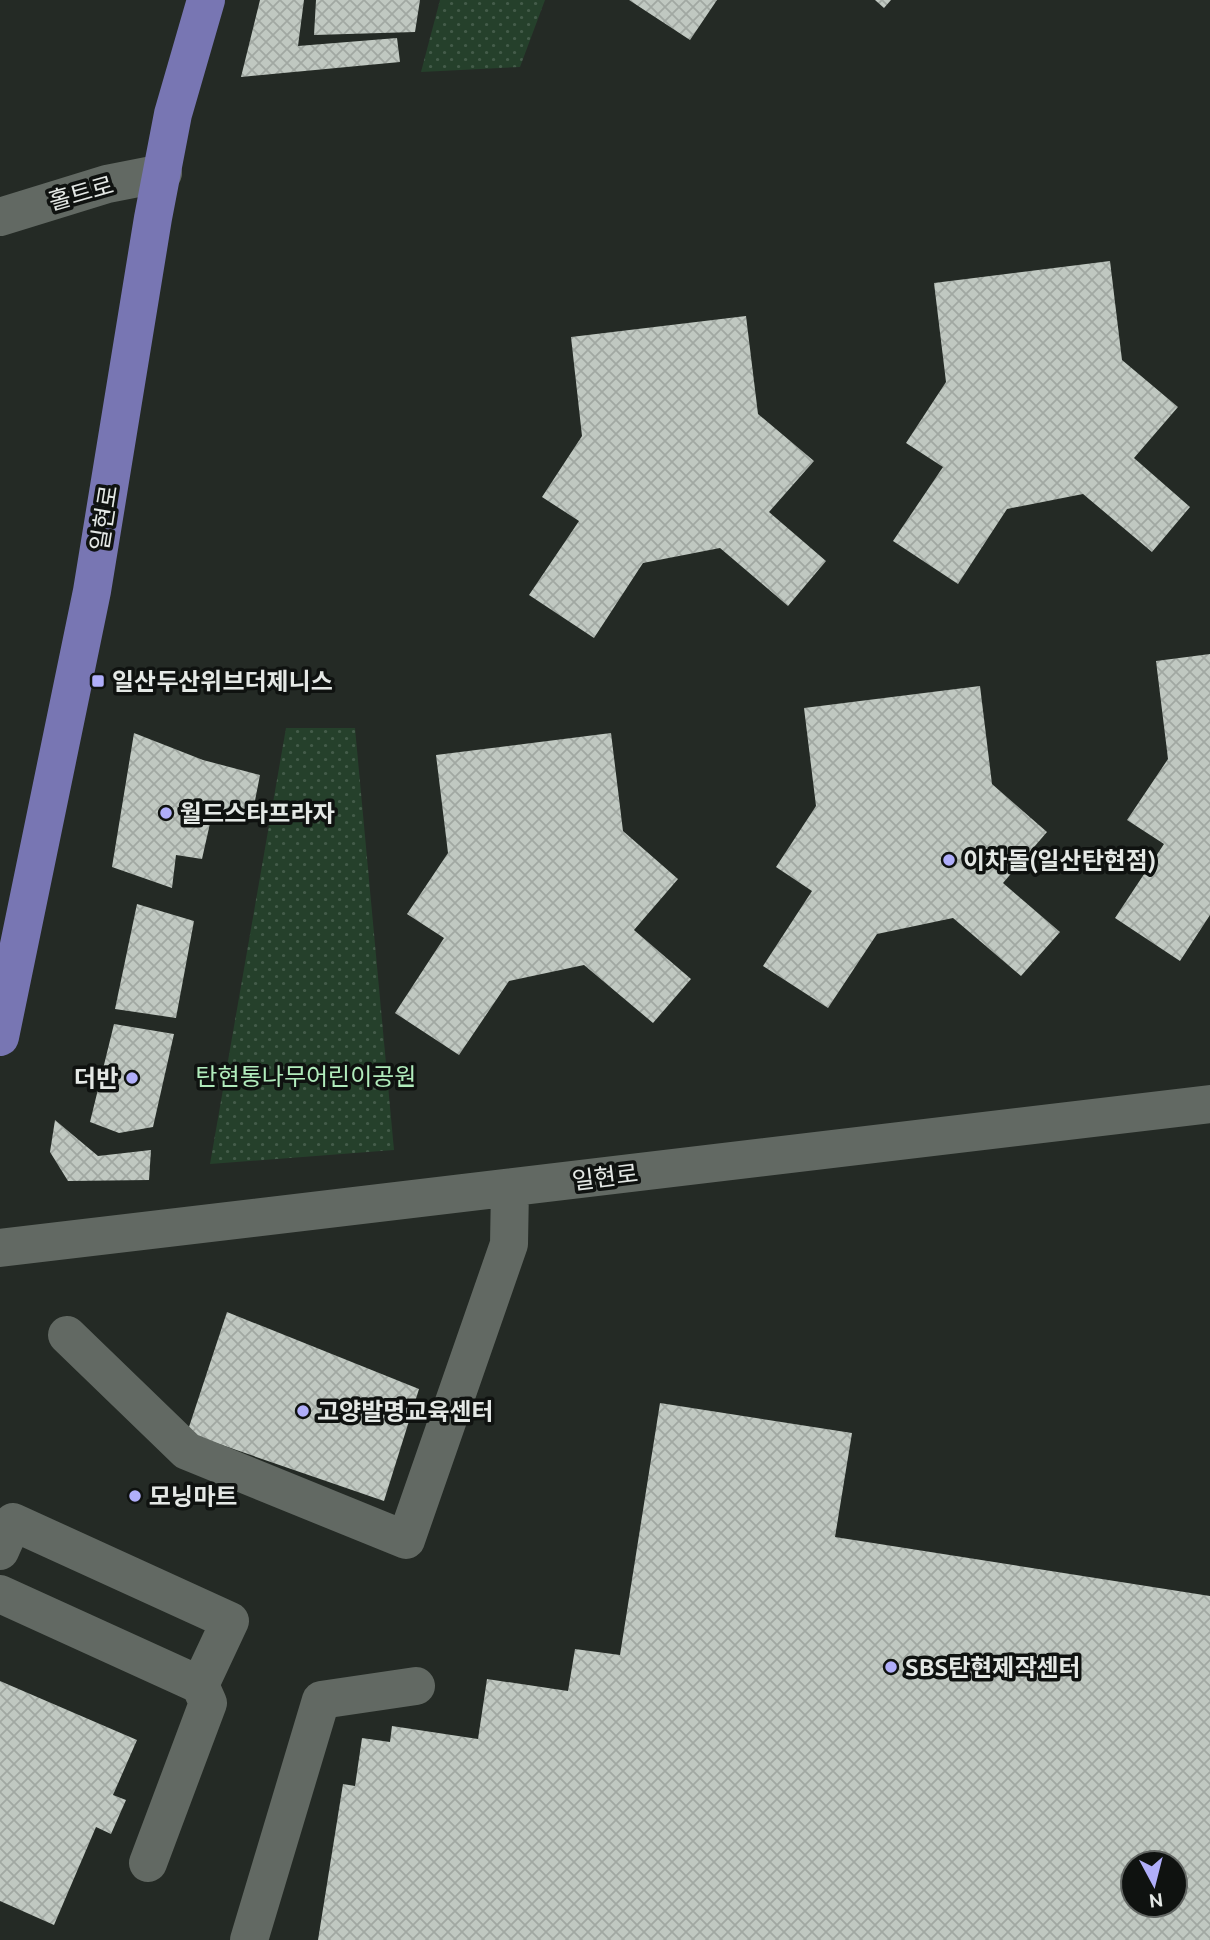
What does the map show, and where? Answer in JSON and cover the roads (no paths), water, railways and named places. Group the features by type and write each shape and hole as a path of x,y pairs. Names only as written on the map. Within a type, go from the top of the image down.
{"main road":[{"name":"일현로","path":"0,1037 92,592 151,231 173,114 206,0"}],"street":[{"name":"홀트로","path":"0,217 107,184 163,173"},
{"name":"일현로","path":"0,1248 1210,1104"},
{"path":"67,1335 187,1451 406,1540 509,1244 509,1188"},
{"path":"0,1551 13,1522 230,1620 200,1685"},
{"path":"0,1594 200,1685 208,1703 148,1863"},
{"path":"249,1940 321,1700 416,1686"}],"place":[{"name":"일산두산위브더제니스","path":"98,681"},
{"name":"월드스타프라자","path":"166,813"},
{"name":"이차돌(일산탄현점)","path":"949,860"},
{"name":"더반","path":"132,1078"},
{"name":"고양발명교육센터","path":"303,1411"},
{"name":"모닝마트","path":"135,1496"},
{"name":"SBS탄현제작센터","path":"891,1667"}],"park label":[{"name":"탄현통나무어린이공원","path":"306,1076"}]}
